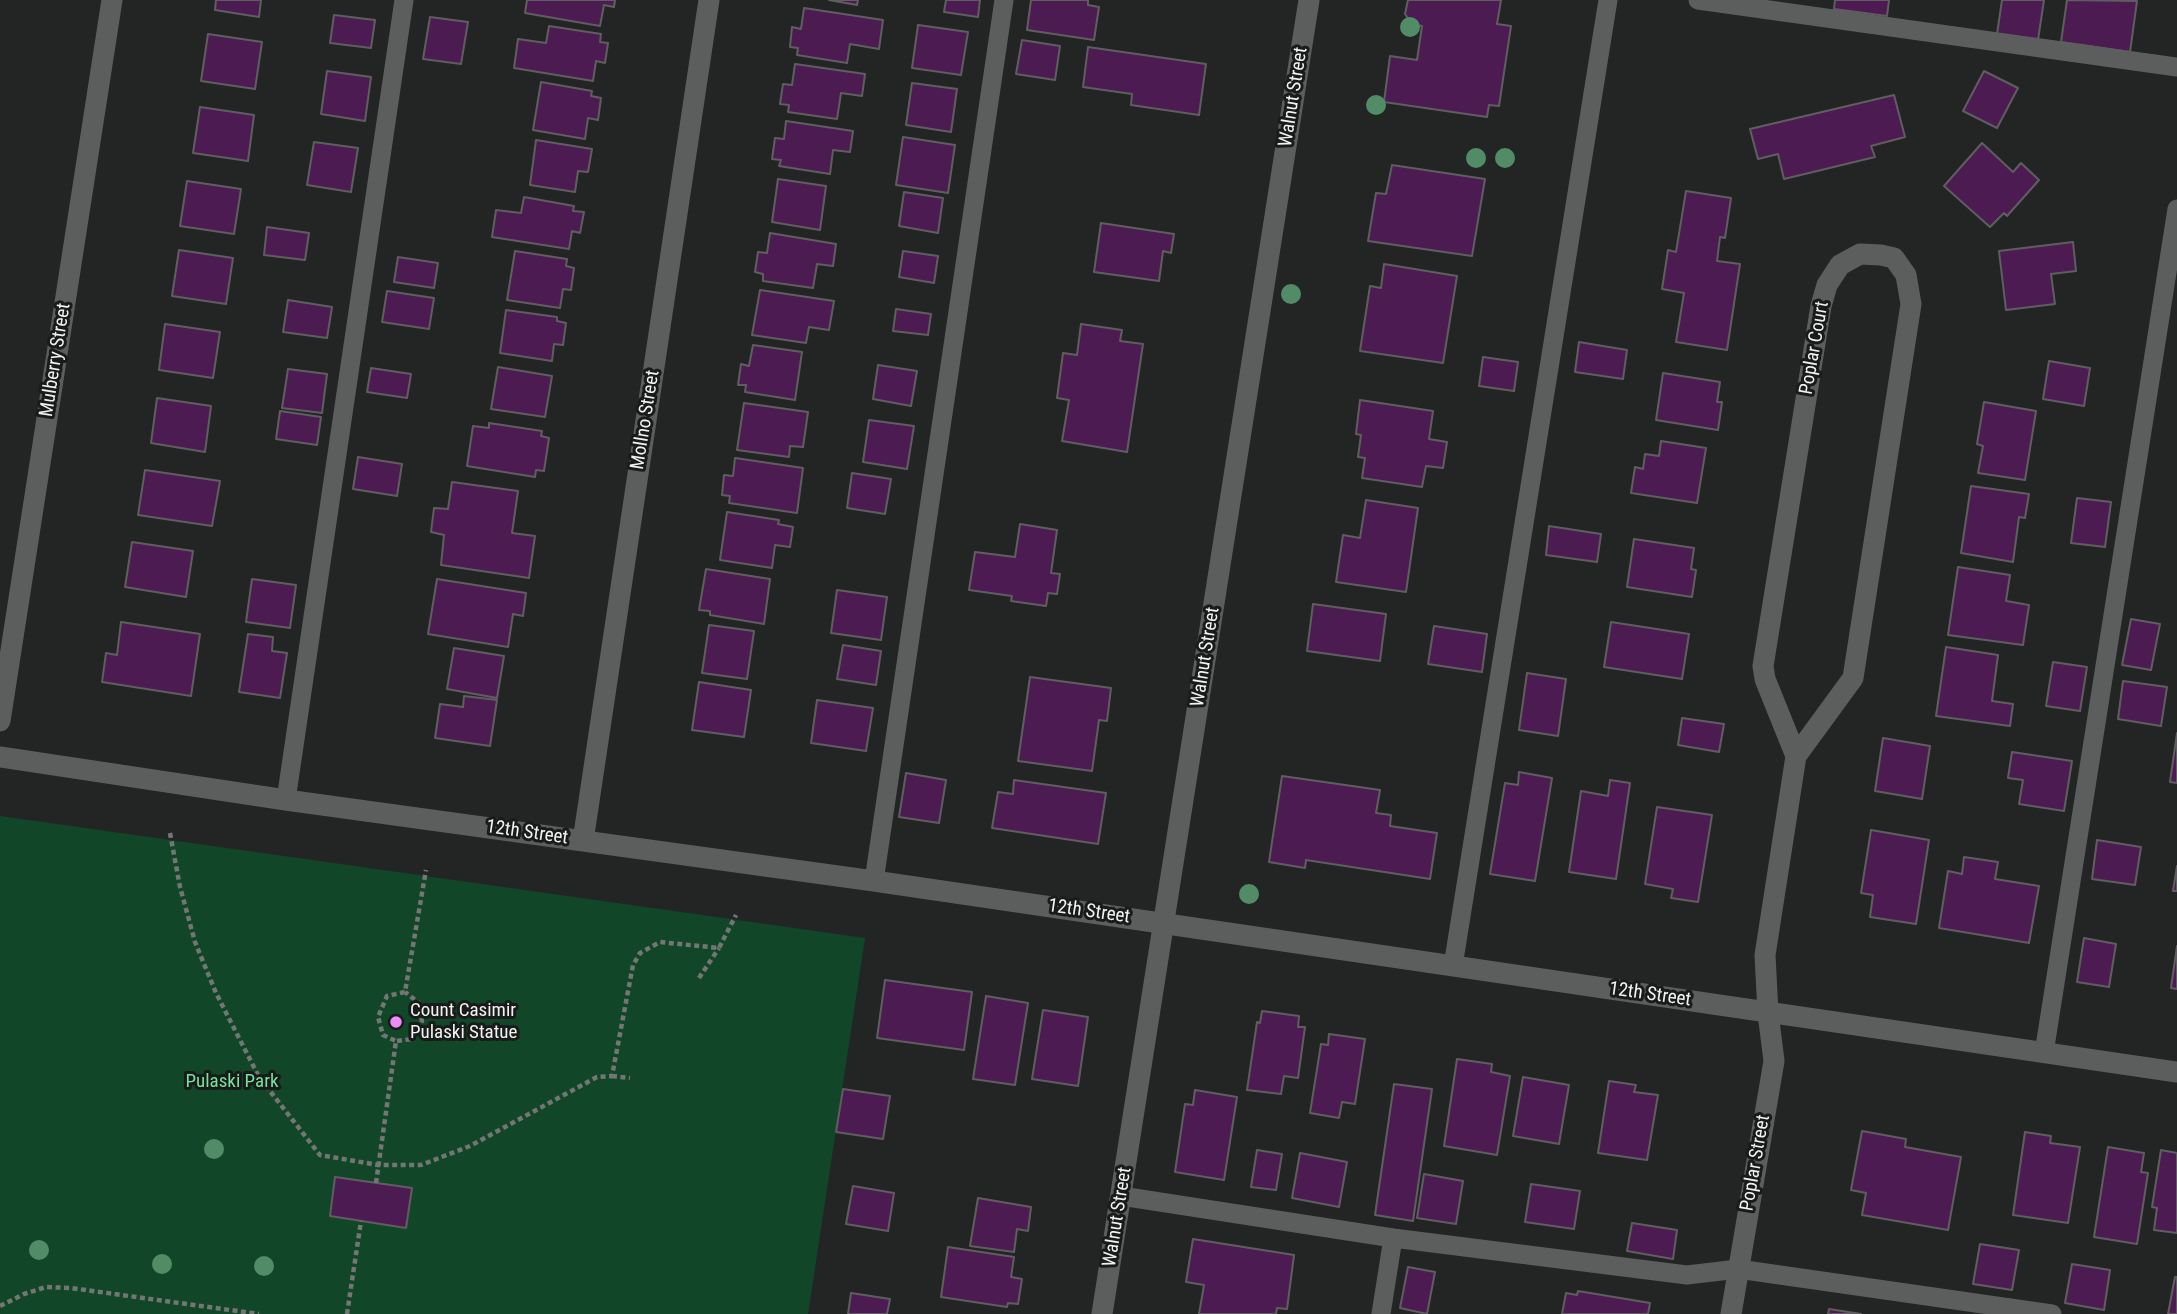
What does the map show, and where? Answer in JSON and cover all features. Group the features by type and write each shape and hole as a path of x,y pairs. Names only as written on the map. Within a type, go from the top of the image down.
{"street":[{"name":"Mulberry Street","path":"0,721 112,0"},
{"name":"Mollno Street","path":"583,841 709,0"},
{"name":"Walnut Street","path":"1102,1314 1309,0"},
{"name":"Poplar Court","path":"1768,1013 1765,955 1796,756 1853,678 1911,304 1906,275 1894,258 1881,255 1860,254 1840,265 1827,285 1821,306 1763,666 1773,701 1796,756"},
{"name":"12th Street","path":"0,757 286,800 1165,923 2177,1072"},
{"name":"Poplar Street","path":"1731,1314 1774,1061 1768,1013"}],"lane":[{"path":"286,800 404,0"},
{"path":"874,881 1004,0"},
{"path":"1453,966 1608,0"},
{"path":"1698,0 2177,67"},
{"path":"2044,1053 2177,209"},
{"path":"1121,1196 1393,1238 1687,1275 1738,1269 2021,1312 2052,1314"},
{"path":"1381,1314 1393,1238"}],"path":[{"path":"170,833 180,887 195,942 216,992 260,1077 320,1155 378,1166 421,1166 470,1146 597,1077 630,1078"},
{"path":"405,992 426,870"},
{"path":"699,978 736,915"},
{"path":"612,1076 633,965 640,953 660,943 719,948"},
{"path":"405,992 419,1003 422,1021 412,1039 396,1041 383,1035 379,1017 387,996 405,992"},
{"path":"376,1183 396,1041"},
{"path":"347,1314 361,1221"},
{"path":"0,1306 46,1287 259,1314"}],"green space":[{"name":"Pulaski Park","path":"0,816 865,938 808,1314 0,1314"}],"building":[{"path":"216,0 261,0 259,17 215,10"},
{"path":"527,0 615,0 614,7 604,5 600,26 525,13"},
{"path":"829,0 858,0 857,5"},
{"path":"946,0 980,0 978,17 944,12"},
{"path":"1031,0 1088,0 1088,5 1099,7 1094,40 1027,30"},
{"path":"1408,0 1501,0 1497,24 1511,26 1499,106 1489,105 1487,117 1384,102 1390,56 1417,60 1422,26 1412,24 1405,14"},
{"path":"1835,0 1889,0 1887,16 1834,9"},
{"path":"2002,0 2044,0 2038,40 1997,34"},
{"path":"2067,0 2137,1 2130,52 2061,42"},
{"path":"804,8 883,20 879,49 850,44 847,63 797,55 798,48 790,47 792,27 801,29"},
{"path":"334,15 375,20 371,48 330,43"},
{"path":"430,17 468,22 461,64 423,59"},
{"path":"918,25 968,32 961,75 912,68"},
{"path":"549,26 601,34 600,42 608,43 605,63 596,61 593,81 514,68 518,39 546,43"},
{"path":"208,34 262,42 255,89 201,81"},
{"path":"1022,40 1060,46 1055,80 1016,74"},
{"path":"1088,47 1206,64 1199,115 1131,105 1132,94 1083,87"},
{"path":"795,64 865,74 862,96 841,93 837,119 788,112 789,105 780,104 783,84 792,85"},
{"path":"327,71 371,77 365,121 321,114"},
{"path":"1984,71 2018,88 1997,128 1963,111"},
{"path":"541,82 592,91 591,96 601,98 598,120 588,118 585,139 533,130"},
{"path":"912,83 957,89 951,132 906,125"},
{"path":"1894,95 1905,137 1871,146 1875,157 1784,179 1778,154 1758,159 1750,129"},
{"path":"200,107 254,115 248,161 193,153"},
{"path":"786,121 853,131 850,152 833,150 830,174 779,166 781,160 772,159 775,138 784,139"},
{"path":"903,137 955,145 948,193 896,185"},
{"path":"536,140 592,149 588,172 578,171 575,192 530,185"},
{"path":"314,142 358,148 351,192 307,185"},
{"path":"1982,143 2013,172 2021,163 2039,180 2007,216 2004,213 1990,227 1944,186"},
{"path":"1392,165 1485,179 1472,256 1368,241 1376,193 1386,194"},
{"path":"778,179 826,186 820,230 772,222"},
{"path":"187,181 241,189 234,234 180,226"},
{"path":"1686,191 1731,198 1725,238 1720,237 1717,261 1740,264 1727,350 1676,342 1684,293 1662,289 1668,250 1676,252"},
{"path":"904,192 943,198 938,233 899,226"},
{"path":"524,197 574,206 573,211 584,212 580,233 572,231 569,249 492,237 496,210 521,213"},
{"path":"1101,223 1174,234 1171,253 1163,251 1159,281 1094,272"},
{"path":"267,227 309,233 305,260 264,255"},
{"path":"770,233 836,244 833,266 817,264 813,288 763,281 763,274 755,272 758,252 767,253"},
{"path":"2073,242 2076,271 2051,274 2055,304 2006,310 1999,251"},
{"path":"179,250 233,258 226,304 172,296"},
{"path":"515,251 567,259 566,266 574,268 571,290 563,289 560,308 507,300"},
{"path":"903,251 938,256 934,283 899,277"},
{"path":"398,257 438,263 434,288 394,282"},
{"path":"1384,264 1457,276 1443,363 1360,351 1370,286 1381,288"},
{"path":"760,290 834,301 829,330 809,327 806,343 752,335"},
{"path":"387,291 434,298 429,329 382,322"},
{"path":"288,300 332,307 327,338 283,332"},
{"path":"896,309 931,314 928,335 893,331"},
{"path":"506,310 557,317 557,321 566,323 563,345 554,344 552,361 500,353"},
{"path":"165,324 220,332 213,378 159,370"},
{"path":"1081,324 1122,330 1120,341 1143,344 1127,452 1062,441 1069,400 1057,398 1063,353 1077,355"},
{"path":"1579,342 1627,350 1623,379 1575,372"},
{"path":"753,345 802,352 795,400 745,392 746,385 738,385 741,364 749,366"},
{"path":"1483,357 1518,362 1514,391 1479,386"},
{"path":"2049,361 2090,368 2084,406 2043,399"},
{"path":"878,365 917,371 911,406 873,399"},
{"path":"498,367 552,376 545,417 491,409"},
{"path":"371,368 411,374 407,398 367,392"},
{"path":"288,369 327,374 322,413 282,408"},
{"path":"1663,373 1720,382 1717,402 1722,402 1718,430 1656,420"},
{"path":"157,398 211,406 205,452 151,443"},
{"path":"1360,400 1433,411 1429,439 1447,442 1443,468 1426,466 1422,487 1362,478 1365,458 1358,457 1361,435 1356,434"},
{"path":"1984,402 2036,411 2025,480 1978,473 1983,446 1977,444"},
{"path":"744,403 808,412 803,447 790,446 789,457 737,450"},
{"path":"280,411 321,417 317,445 276,439"},
{"path":"869,420 914,426 907,469 863,462"},
{"path":"489,423 542,431 541,436 549,438 544,471 536,470 535,477 467,466 473,426 489,428"},
{"path":"1661,441 1706,448 1697,503 1631,493 1635,467 1643,469 1645,454 1659,456"},
{"path":"358,457 402,464 397,496 353,489"},
{"path":"735,458 803,468 797,513 729,503 730,496 722,495 724,475 733,476"},
{"path":"145,470 220,481 212,526 138,515"},
{"path":"852,473 891,479 885,514 847,508"},
{"path":"452,482 518,491 512,533 535,536 529,578 441,565 444,535 431,532 434,508 448,509"},
{"path":"1971,486 2029,494 2025,518 2019,517 2013,562 1961,553"},
{"path":"2077,498 2111,502 2105,547 2071,543"},
{"path":"1366,500 1418,508 1406,592 1336,582 1343,535 1360,538"},
{"path":"727,512 779,520 778,524 793,527 790,547 775,545 772,568 720,560"},
{"path":"1020,524 1057,530 1051,573 1060,574 1057,594 1048,593 1046,606 1011,601 1012,596 969,590 975,552 1015,557"},
{"path":"1549,526 1601,534 1597,562 1546,555"},
{"path":"1634,539 1694,548 1691,569 1696,570 1692,597 1627,587"},
{"path":"132,542 193,551 186,597 125,587"},
{"path":"1958,567 2010,575 2006,601 2029,605 2023,645 1948,635"},
{"path":"706,569 770,579 764,624 710,615 710,611 699,610"},
{"path":"252,579 296,585 290,628 246,622"},
{"path":"437,579 526,593 523,616 513,614 508,647 428,634"},
{"path":"837,590 887,597 881,640 831,633"},
{"path":"1313,604 1386,614 1380,661 1307,651"},
{"path":"2131,619 2160,624 2151,670 2122,665"},
{"path":"121,622 200,634 191,696 102,682 106,653 117,655"},
{"path":"1611,622 1689,634 1682,679 1604,667"},
{"path":"709,625 754,631 747,679 702,673"},
{"path":"1434,626 1487,634 1482,672 1428,664"},
{"path":"248,634 273,637 272,651 287,653 280,698 239,692"},
{"path":"843,645 881,651 876,685 837,679"},
{"path":"1946,647 1998,655 1992,701 2013,704 2010,726 1936,716"},
{"path":"454,648 504,656 497,698 447,689"},
{"path":"2053,662 2087,667 2080,711 2046,706"},
{"path":"1527,673 1566,679 1558,736 1519,730"},
{"path":"1030,677 1111,688 1107,721 1099,720 1092,771 1018,761"},
{"path":"2123,681 2167,687 2161,726 2118,719"},
{"path":"699,682 751,690 744,737 692,730"},
{"path":"464,696 497,700 490,746 435,738 440,704 463,707"},
{"path":"817,700 873,708 866,751 811,743"},
{"path":"1682,718 1724,724 1719,752 1678,745"},
{"path":"2177,733 2177,783 2170,782"},
{"path":"1883,738 1930,746 1922,799 1875,791"},
{"path":"2012,752 2072,761 2064,811 2019,804 2023,780 2008,778"},
{"path":"1519,772 1552,778 1535,881 1490,874 1505,783 1518,785"},
{"path":"906,773 946,780 939,823 899,817"},
{"path":"1282,776 1380,790 1376,813 1391,815 1390,826 1437,833 1430,879 1306,860 1305,868 1269,862"},
{"path":"1014,780 1106,793 1098,844 992,828 998,792 1013,794"},
{"path":"1610,780 1630,783 1616,879 1569,872 1581,791 1608,796"},
{"path":"1657,807 1712,815 1698,902 1671,898 1673,889 1645,884"},
{"path":"1871,830 1929,840 1916,924 1870,917 1873,895 1861,893"},
{"path":"2097,840 2141,847 2135,885 2092,879"},
{"path":"1964,857 1998,862 1995,879 2039,886 2029,943 1939,928 1948,871 1962,874"},
{"path":"2177,866 2177,891 2173,891"},
{"path":"2084,938 2116,944 2109,987 2077,982"},
{"path":"2177,946 2177,989 2171,988"},
{"path":"885,980 972,992 964,1050 877,1038"},
{"path":"986,996 1028,1003 1015,1085 973,1079"},
{"path":"1043,1010 1088,1017 1078,1086 1032,1079"},
{"path":"1262,1011 1299,1016 1298,1027 1305,1027 1298,1078 1284,1076 1281,1094 1247,1090 1257,1022 1260,1023"},
{"path":"1329,1034 1365,1039 1355,1104 1342,1102 1339,1118 1310,1113 1321,1044 1328,1045"},
{"path":"1457,1059 1492,1064 1491,1072 1510,1076 1497,1155 1444,1146"},
{"path":"1523,1077 1569,1085 1559,1144 1513,1136"},
{"path":"1609,1081 1636,1085 1634,1092 1658,1095 1647,1160 1598,1153"},
{"path":"1394,1084 1432,1089 1413,1221 1375,1215"},
{"path":"843,1089 890,1096 883,1139 836,1132"},
{"path":"1195,1090 1237,1097 1224,1180 1175,1172 1185,1104 1193,1105"},
{"path":"1862,1131 1906,1139 1905,1147 1961,1157 1948,1230 1862,1215 1866,1193 1851,1190"},
{"path":"2025,1132 2051,1136 2050,1143 2080,1147 2068,1223 2013,1215"},
{"path":"2108,1147 2144,1153 2141,1172 2148,1173 2137,1244 2094,1237"},
{"path":"1257,1150 1282,1154 1276,1190 1251,1187"},
{"path":"2161,1150 2177,1153 2177,1233 2154,1230 2157,1208 2152,1207"},
{"path":"1300,1153 1347,1162 1339,1207 1292,1198"},
{"path":"1424,1174 1463,1181 1456,1224 1417,1218"},
{"path":"335,1177 412,1188 406,1228 330,1216"},
{"path":"1531,1184 1580,1191 1574,1229 1525,1222"},
{"path":"853,1186 894,1193 888,1231 846,1224"},
{"path":"978,1198 1031,1207 1028,1231 1017,1229 1014,1252 970,1246"},
{"path":"1632,1223 1677,1230 1673,1259 1627,1251"},
{"path":"1193,1239 1294,1255 1287,1309 1277,1308 1276,1314 1199,1314 1204,1285 1186,1282"},
{"path":"1980,1244 2019,1250 2012,1290 1973,1284"},
{"path":"948,1247 1014,1257 1011,1277 1022,1279 1018,1304 1008,1303 1007,1307 941,1297"},
{"path":"2072,1264 2110,1270 2104,1310 2065,1303"},
{"path":"1408,1267 1435,1272 1427,1314 1400,1308"},
{"path":"2175,1277 2177,1314 2168,1314"},
{"path":"1578,1291 1650,1303 1648,1314 1562,1314 1566,1293 1577,1295"},
{"path":"851,1293 890,1299 887,1314 848,1314"},
{"path":"1829,1309 1861,1314 1828,1314"}],"place":[{"name":"Count Casimir Pulaski Statue","path":"396,1022"}]}
